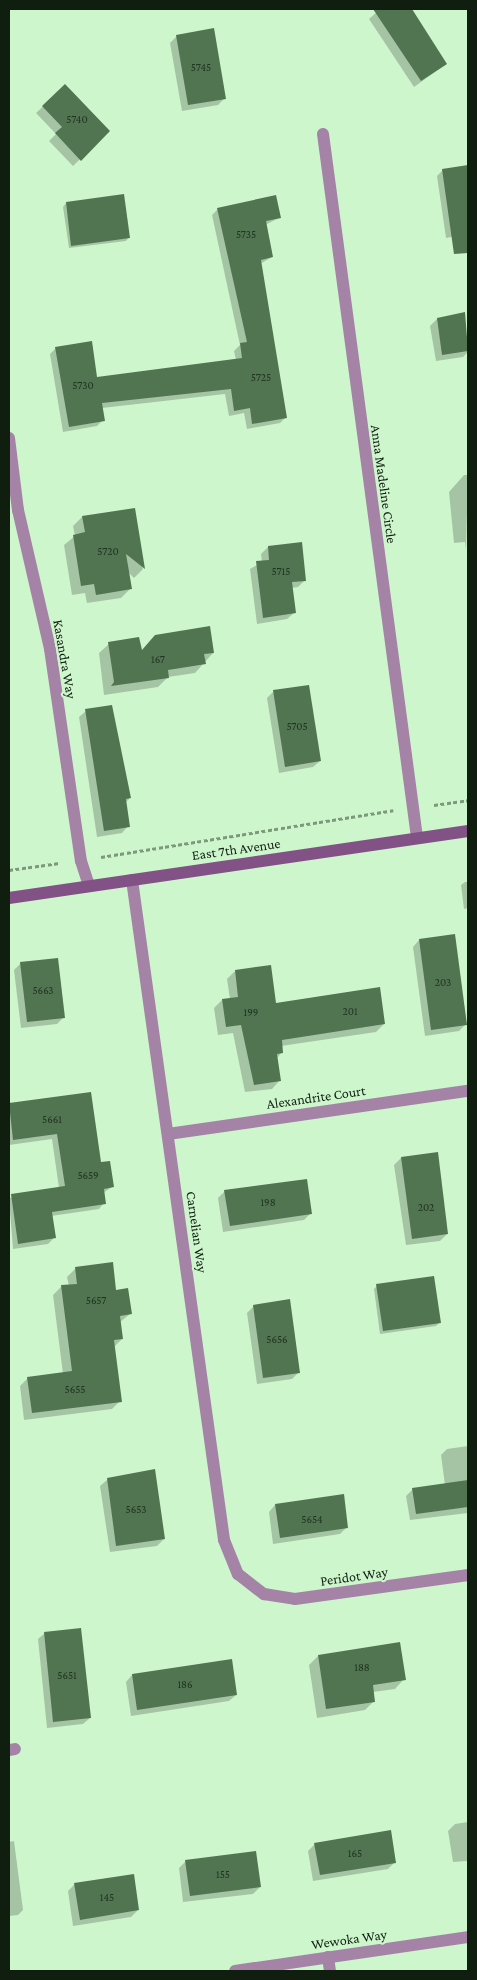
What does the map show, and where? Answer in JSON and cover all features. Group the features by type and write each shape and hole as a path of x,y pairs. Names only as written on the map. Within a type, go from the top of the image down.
{"main road":[{"name":"East 7th Avenue","path":"9,898 468,831"}],"street":[{"name":"Anna Madeline Circle","path":"323,134 417,838"},
{"name":"Kasandra Way","path":"9,438 18,510 50,650 81,861 89,886"},
{"name":"Carnelian Way","path":"132,880 224,1540 238,1574 248,1582"},
{"name":"Alexandrite Court","path":"168,1134 468,1091"},
{"name":"Peridot Way","path":"248,1582 264,1594 295,1599 468,1575"},
{"name":"Wewoka Way","path":"234,1971 468,1937"},
{"path":"328,1957 330,1971"}],"path":[{"path":"9,870 81,861 468,800"}],"building":[{"path":"373,9 412,9 447,64 421,81"},
{"path":"214,28 226,99 188,105 176,35"},
{"path":"65,84 110,131 81,161 55,133 62,127 42,106"},
{"path":"468,165 468,253 454,254 442,169"},
{"path":"124,194 130,238 71,246 66,202"},
{"path":"276,195 281,218 266,221 273,257 261,260 287,418 252,424 250,408 234,411 231,389 102,403 105,421 69,427 55,347 92,341 97,377 242,358 240,343 247,342 217,208"},
{"path":"465,312 468,351 442,355 437,318"},
{"path":"135,508 145,569 126,554 132,589 96,595 94,584 81,586 73,535 85,532 82,516"},
{"path":"302,542 306,581 292,582 296,613 263,618 256,561 269,560 268,546"},
{"path":"210,626 214,653 204,654 206,664 168,670 169,678 111,686 114,682 108,642 139,637 142,650 155,635"},
{"path":"309,685 321,761 285,767 273,690"},
{"path":"112,705 131,798 126,799 130,827 104,831 85,709"},
{"path":"455,934 467,1025 431,1030 419,939"},
{"path":"58,958 65,1018 27,1022 20,962"},
{"path":"271,965 276,1003 380,987 385,1024 282,1040 283,1053 277,1054 281,1081 254,1085 241,1025 226,1027 222,999 238,997 235,970"},
{"path":"91,1092 101,1162 110,1161 114,1187 104,1189 106,1204 52,1212 56,1238 18,1244 11,1194 65,1186 57,1134 13,1140 9,1103"},
{"path":"438,1152 448,1234 412,1239 401,1157"},
{"path":"307,1179 312,1214 230,1226 224,1190"},
{"path":"113,1262 116,1290 128,1288 132,1314 120,1316 123,1339 114,1340 122,1402 32,1413 27,1377 72,1371 61,1285 77,1284 75,1267"},
{"path":"434,1276 441,1323 383,1331 376,1284"},
{"path":"290,1299 300,1373 263,1378 253,1305"},
{"path":"155,1469 165,1539 116,1546 107,1478"},
{"path":"468,1480 468,1507 416,1514 412,1488"},
{"path":"344,1494 348,1528 280,1538 275,1504"},
{"path":"81,1628 91,1718 53,1722 44,1632"},
{"path":"400,1642 406,1680 373,1685 375,1702 326,1709 318,1655"},
{"path":"232,1659 237,1695 137,1710 132,1674"},
{"path":"391,1830 396,1863 320,1875 314,1843"},
{"path":"256,1851 261,1887 190,1896 185,1860"},
{"path":"134,1874 139,1910 80,1920 74,1883"}]}
